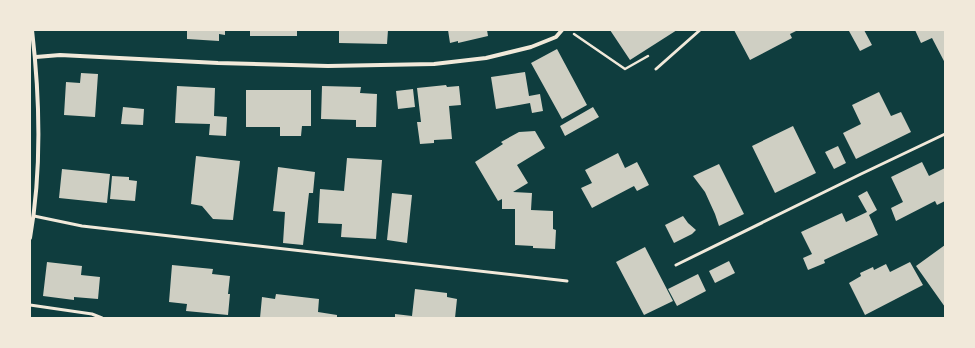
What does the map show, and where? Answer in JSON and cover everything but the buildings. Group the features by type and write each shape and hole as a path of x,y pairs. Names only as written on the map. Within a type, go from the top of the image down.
{"street":[{"path":"30,238 38,156 39,104 36,58 32,30"},
{"path":"36,58 60,55 218,63 328,66 434,64 486,58 531,46 556,37 562,30"}],"lane":[{"path":"656,69 700,30"},
{"path":"30,57 36,58"},
{"path":"676,265 945,134"},
{"path":"32,215 82,226 566,281"},
{"path":"30,305 92,314 102,318"}],"path":[{"path":"569,30 625,69 651,55"}]}
